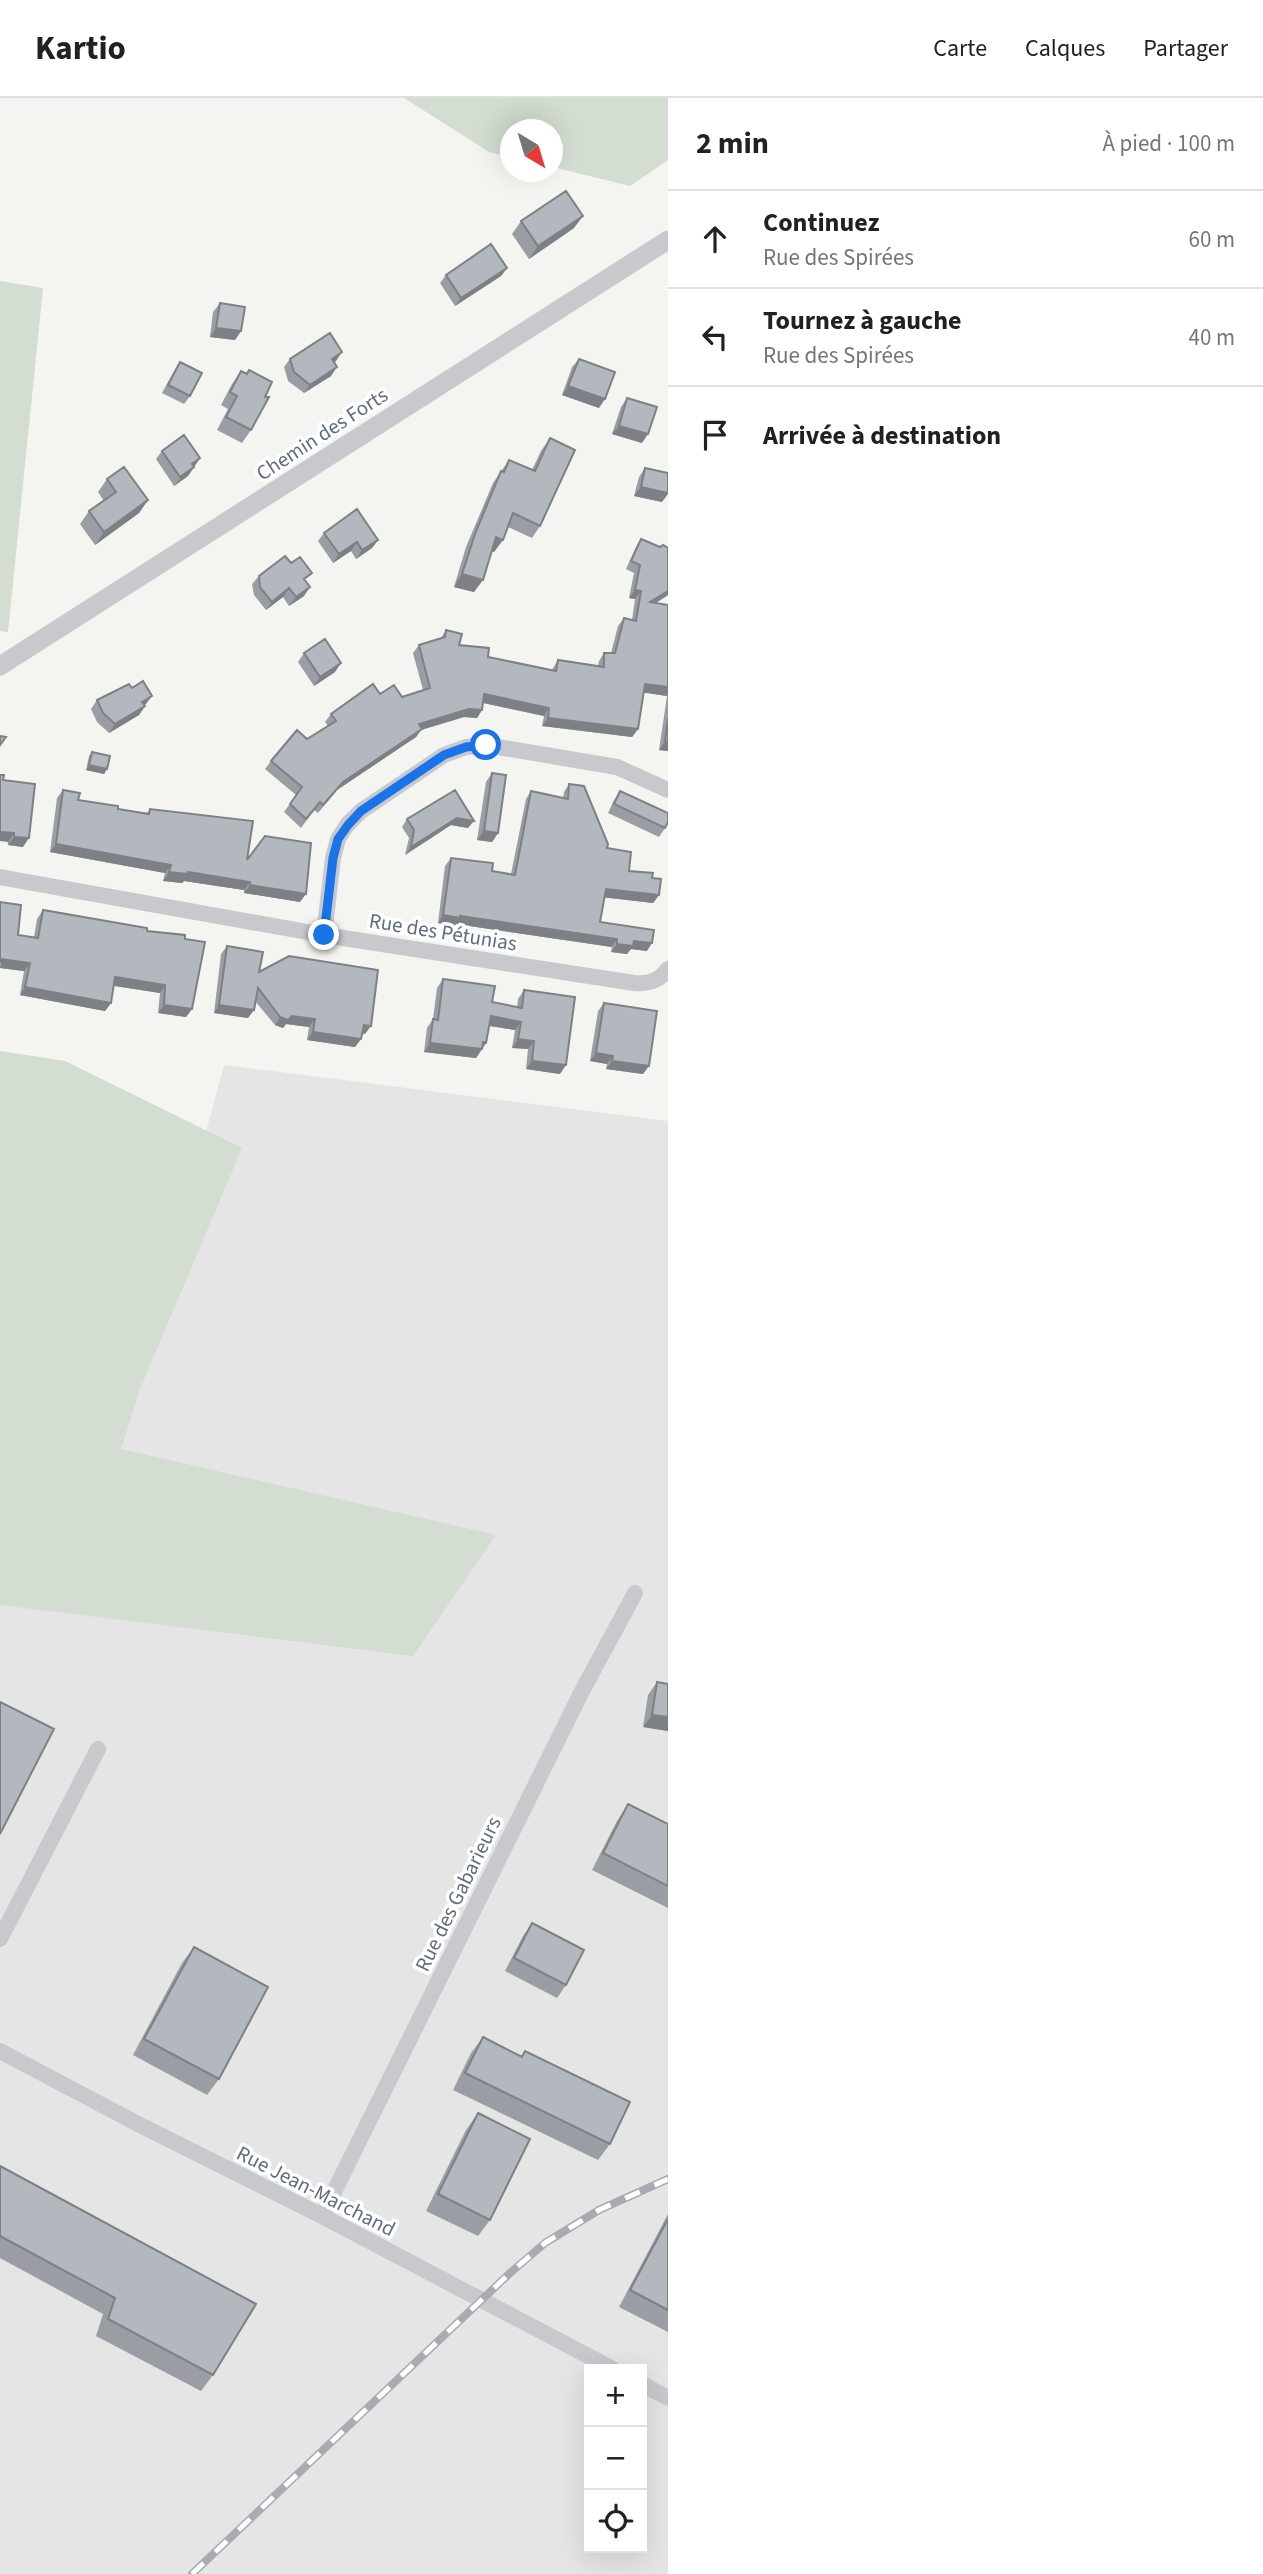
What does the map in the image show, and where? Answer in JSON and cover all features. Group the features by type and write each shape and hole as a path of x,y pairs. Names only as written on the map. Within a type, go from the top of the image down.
{"street":[{"name":"Chemin des Forts","path":"0,666 668,240"},
{"path":"324,935 333,858 342,832 361,811 444,755 466,747 486,745 617,767 668,790"},
{"name":"Rue des Pétunias","path":"0,877 324,935 634,983 648,984 662,977 668,969"},
{"name":"Rue des Gabarieurs","path":"322,2216 575,1706 635,1593"},
{"path":"0,1939 98,1749"},
{"name":"Rue Jean-Marchand","path":"0,2051 603,2364"},
{"path":"647,2387 668,2398"}],"shaded area":[{"path":"404,98 668,98 668,160 630,186 563,169 563,119 500,119 500,155 489,152"},
{"path":"0,281 43,288 8,632 0,631"},
{"path":"0,1051 65,1061 242,1148 140,1389 121,1449 496,1535 413,1656 0,1605"},
{"path":"224,1065 668,1121 668,2574 0,2574 0,1604 496,1536 120,1450"}],"building":[{"path":"566,191 583,216 538,246 521,221"},
{"path":"491,244 507,268 461,298 446,275"},
{"path":"220,303 245,307 241,331 216,328"},
{"path":"330,333 342,352 332,359 337,367 310,385 294,372 290,359"},
{"path":"579,359 615,372 605,399 568,386"},
{"path":"180,362 202,373 190,396 168,385"},
{"path":"249,370 272,382 265,397 269,397 251,430 226,417 237,396 230,392 241,371 247,374"},
{"path":"627,398 657,407 648,434 619,426"},
{"path":"184,435 200,458 192,464 194,467 180,477 162,451"},
{"path":"550,438 575,450 540,526 513,513 503,540 496,537 483,580 462,574 501,471 504,472 509,460 535,471"},
{"path":"124,467 148,500 104,532 89,511 116,492 107,479"},
{"path":"645,468 668,473 668,493 641,487"},
{"path":"357,509 378,540 362,550 357,542 339,554 324,533"},
{"path":"641,539 668,548 668,591 650,602 668,605 668,687 645,684 638,729 548,718 549,708 484,694 482,710 469,709 419,724 422,729 343,782 323,805 320,802 306,819 290,804 302,787 271,761 297,730 307,739 336,721 331,714 373,684 380,694 394,685 402,697 430,688 419,645 445,637 446,630 462,634 459,645 489,648 488,657 556,671 558,660 604,667 604,653 615,653 624,618 636,621 641,591 635,590 640,565 631,561"},
{"path":"285,556 291,563 300,557 312,573 304,579 310,587 296,597 289,588 272,602 260,587 259,576"},
{"path":"325,639 341,663 320,677 304,653"},
{"path":"143,681 152,696 142,702 145,706 115,724 103,713 97,700 129,684 132,688"},
{"path":"668,719 668,742 665,741"},
{"path":"92,752 110,756 107,769 89,765"},
{"path":"492,773 506,775 498,833 484,831"},
{"path":"0,775 4,775 3,780 35,784 29,838 0,832"},
{"path":"569,784 584,786 608,844 607,848 631,852 629,871 653,873 652,878 661,879 659,895 606,889 600,922 654,930 652,943 634,941 633,946 617,944 617,939 443,915 451,858 493,863 492,871 515,875 531,791 568,799"},
{"path":"63,790 80,793 78,800 118,806 118,809 149,814 150,809 253,821 247,860 265,836 311,843 306,894 188,872 169,872 171,865 56,844"},
{"path":"455,790 474,821 457,818 411,847 414,830 407,819"},
{"path":"620,791 668,813 665,828 614,804"},
{"path":"0,902 21,905 18,935 38,938 43,910 147,928 147,931 185,935 185,939 205,942 192,1009 164,1005 165,985 115,977 111,1003 25,987 30,963 1,959 0,963"},
{"path":"227,946 263,952 259,972 289,956 378,970 371,1026 364,1025 361,1039 313,1032 315,1019 292,1016 288,1020 280,1017 258,988 254,1010 219,1005"},
{"path":"443,979 495,986 492,1002 522,1008 524,990 575,997 566,1065 532,1061 534,1041 518,1039 521,1022 491,1016 486,1043 483,1042 482,1049 430,1043 433,1019 438,1020"},
{"path":"604,1003 657,1011 649,1066 612,1061 613,1056 596,1053"},
{"path":"657,1682 668,1684 668,1717 652,1715"},
{"path":"0,1702 54,1729 0,1834"},
{"path":"628,1804 668,1824 668,1886 603,1853"},
{"path":"532,1923 584,1950 566,1985 514,1958"},
{"path":"194,1947 268,1987 219,2079 144,2039"},
{"path":"483,2037 522,2057 525,2051 630,2102 610,2144 465,2073"},
{"path":"478,2113 530,2139 490,2220 438,2194"},
{"path":"0,2166 256,2304 213,2375 108,2319 115,2298 0,2236"},
{"path":"668,2219 668,2310 630,2290"}],"railway":[{"path":"192,2574 545,2243 599,2210 668,2179"}],"route":[{"path":"324,935 333,858 338,839 348,825 361,811 444,755 466,747 486,745"}]}
